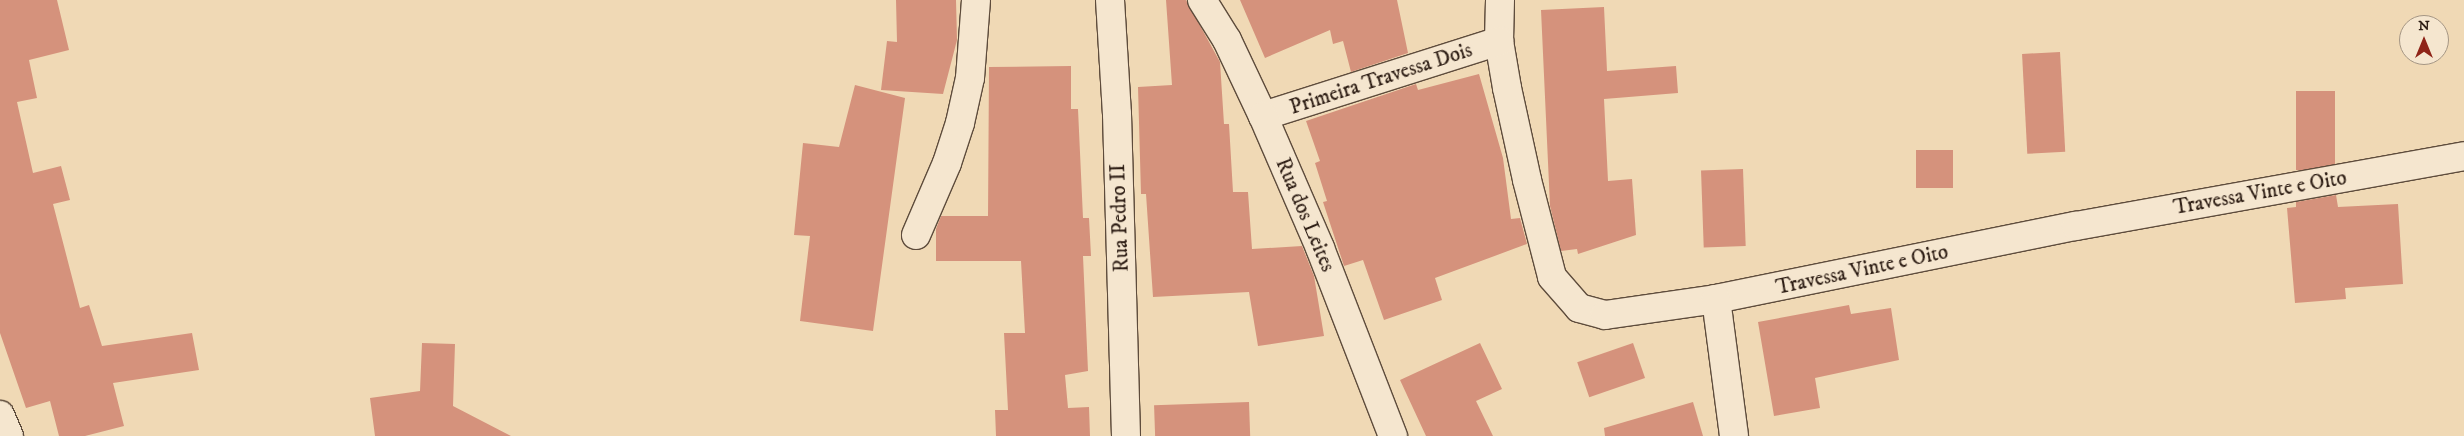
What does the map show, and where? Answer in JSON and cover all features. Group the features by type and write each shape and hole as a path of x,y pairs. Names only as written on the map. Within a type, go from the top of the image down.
{"street":[{"path":"916,235 947,163 960,122 970,78 976,0"},
{"name":"Rua Pedro II","path":"1110,0 1117,114 1126,436"},
{"name":"Rua dos Leites","path":"1202,0 1227,40 1263,116 1320,248 1393,436"},
{"name":"Travessa Vinte e Oito","path":"1500,0 1499,41 1526,180 1552,277 1566,296 1580,308 1605,315 1716,299 2076,226 2464,156"},
{"name":"Primeira Travessa Dois","path":"1263,116 1499,41"},
{"path":"1716,299 1734,436"}],"building":[{"path":"0,0 57,0 69,50 29,60 37,98 17,102 33,173 61,166 70,200 53,204 80,308 89,305 102,346 192,333 199,370 113,383 124,426 85,436 59,436 50,401 26,408 0,333"},
{"path":"896,0 956,0 957,40 943,94 881,90 887,41 897,42"},
{"path":"1166,0 1186,0 1220,62 1224,124 1229,124 1233,192 1248,192 1252,249 1302,246 1314,276 1324,336 1258,346 1249,292 1153,297 1146,194 1141,194 1138,87 1172,85"},
{"path":"1240,0 1397,0 1408,53 1351,72 1343,41 1333,44 1330,30 1265,58"},
{"path":"1604,7 1607,71 1676,66 1678,93 1604,99 1608,181 1632,179 1636,235 1578,254 1577,249 1561,251 1550,206 1541,10"},
{"path":"2060,52 2065,152 2027,154 2022,54"},
{"path":"1071,66 1071,109 1078,109 1083,218 1089,218 1091,256 1083,256 1088,371 1065,375 1068,408 1089,407 1090,436 996,436 995,410 1008,410 1004,333 1025,333 1021,261 936,261 936,229 941,216 988,216 989,67"},
{"path":"1479,74 1503,158 1511,219 1520,218 1527,244 1435,278 1442,300 1384,320 1363,260 1344,266 1323,202 1327,201 1315,163 1320,161 1306,121 1416,84 1418,90"},
{"path":"855,85 905,98 873,331 800,321 810,236 794,235 803,143 839,147"},
{"path":"2296,91 2335,91 2335,170 2296,170"},
{"path":"1916,150 1953,150 1953,188 1916,188"},
{"path":"1743,169 1746,246 1704,247 1701,170"},
{"path":"2336,195 2338,207 2398,204 2403,284 2345,288 2346,299 2295,303 2287,208 2296,207 2296,202"},
{"path":"1849,305 1851,314 1891,308 1899,360 1815,378 1820,408 1774,416 1758,322"},
{"path":"422,343 455,344 453,406 511,436 375,436 370,398 420,391"},
{"path":"1480,343 1502,389 1476,401 1493,436 1426,436 1400,380"},
{"path":"1633,343 1645,378 1589,397 1577,362"},
{"path":"1249,402 1250,436 1155,436 1154,405"},
{"path":"1693,402 1703,436 1605,436 1604,428"}]}
